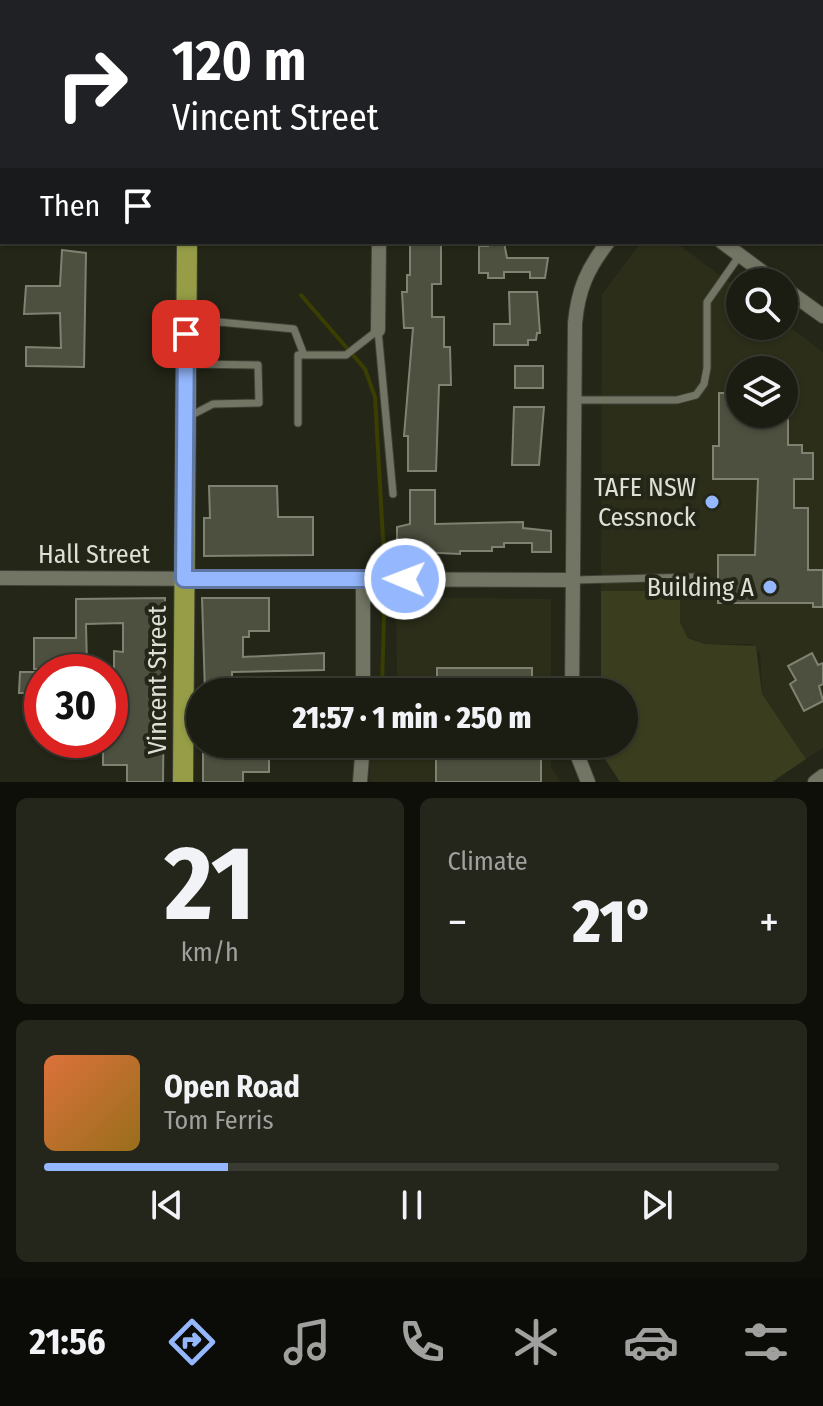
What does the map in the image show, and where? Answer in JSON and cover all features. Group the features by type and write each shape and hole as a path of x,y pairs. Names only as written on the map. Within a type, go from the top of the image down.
{"main road":[{"name":"Vincent Street","path":"183,782 187,244"}],"street":[{"path":"378,330 379,244"},
{"path":"572,678 578,295 588,268 606,244"},
{"path":"725,244 757,268"},
{"path":"798,298 823,316"},
{"name":"Hall Street","path":"0,578 572,580"},
{"path":"365,678 377,579"},
{"path":"360,782 362,758"},
{"path":"579,758 588,782"},
{"path":"815,782 823,776"}],"lane":[{"path":"575,400 677,400 696,395 704,384 707,368 707,302 740,255"},
{"path":"186,301 219,322 294,329 304,355"},
{"path":"298,423 298,355 351,352 378,330"},
{"path":"378,330 393,494"},
{"path":"185,364 258,365 259,403 213,404 185,419"},
{"path":"572,580 584,577 695,577"}],"shaded area":[{"name":"TAFE NSW Cessnock","path":"640,244 678,244 726,280 726,340 798,340 798,333 823,352 823,748 806,759 762,694 760,653 751,644 705,644 688,637 680,622 679,591 601,591 602,294"},
{"path":"601,591 680,591 680,622 688,638 705,644 756,646 762,694 806,759 772,782 620,782 604,758 638,758 638,678 601,678"},
{"path":"396,597 551,599 551,678 397,678"},
{"path":"370,758 551,758 551,767 561,782 369,782"}],"building":[{"path":"410,244 441,244 441,284 432,284 432,317 444,317 444,347 450,347 451,385 439,385 436,471 408,471 408,436 404,436 413,328 404,328 402,292 407,292 407,275 410,275"},
{"path":"504,244 507,258 548,258 545,278 530,278 530,272 504,272 504,278 488,278 488,273 479,273 479,246"},
{"path":"62,250 86,253 84,367 26,366 26,347 61,348 60,313 24,314 26,286 60,286"},
{"path":"509,292 537,292 540,333 537,333 536,340 528,340 528,345 494,345 494,324 510,324"},
{"path":"515,366 543,366 543,388 515,388"},
{"path":"719,393 726,393 726,428 788,428 788,445 802,445 802,453 813,453 813,479 794,479 794,508 808,508 808,570 823,570 823,607 813,607 813,603 718,603 718,555 755,555 758,479 713,479 713,446 719,446"},
{"path":"514,407 544,407 539,465 512,465"},
{"path":"209,486 277,486 278,517 313,517 313,555 204,556 204,518 210,518"},
{"path":"410,490 435,490 435,524 523,522 523,528 551,531 551,552 532,552 532,543 504,543 504,547 492,547 492,551 460,551 460,554 397,551 397,527 410,524"},
{"path":"165,598 163,782 127,782 127,765 103,765 103,758 128,758 128,654 114,654 114,651 123,652 123,623 86,624 87,654 34,654 34,638 76,638 76,599"},
{"path":"202,598 269,598 269,631 249,631 249,637 243,637 243,657 324,653 324,670 232,672 232,678 205,678"},
{"path":"812,653 818,665 823,663 823,684 819,686 823,701 804,711 790,684 796,680 788,666"},
{"path":"437,668 532,668 532,678 437,678"},
{"path":"20,672 24,672 24,693 19,693"},
{"path":"203,758 269,758 269,772 243,772 243,782 203,782"},
{"path":"436,758 541,758 541,782 436,782"}],"waterway":[{"path":"301,295 365,369 375,397 385,574"},
{"path":"382,678 385,583"}],"place":[{"name":"TAFE NSW Cessnock","path":"712,502"},
{"name":"Building A","path":"770,587"}],"route":[{"path":"186,334 184,579 405,579"}]}
